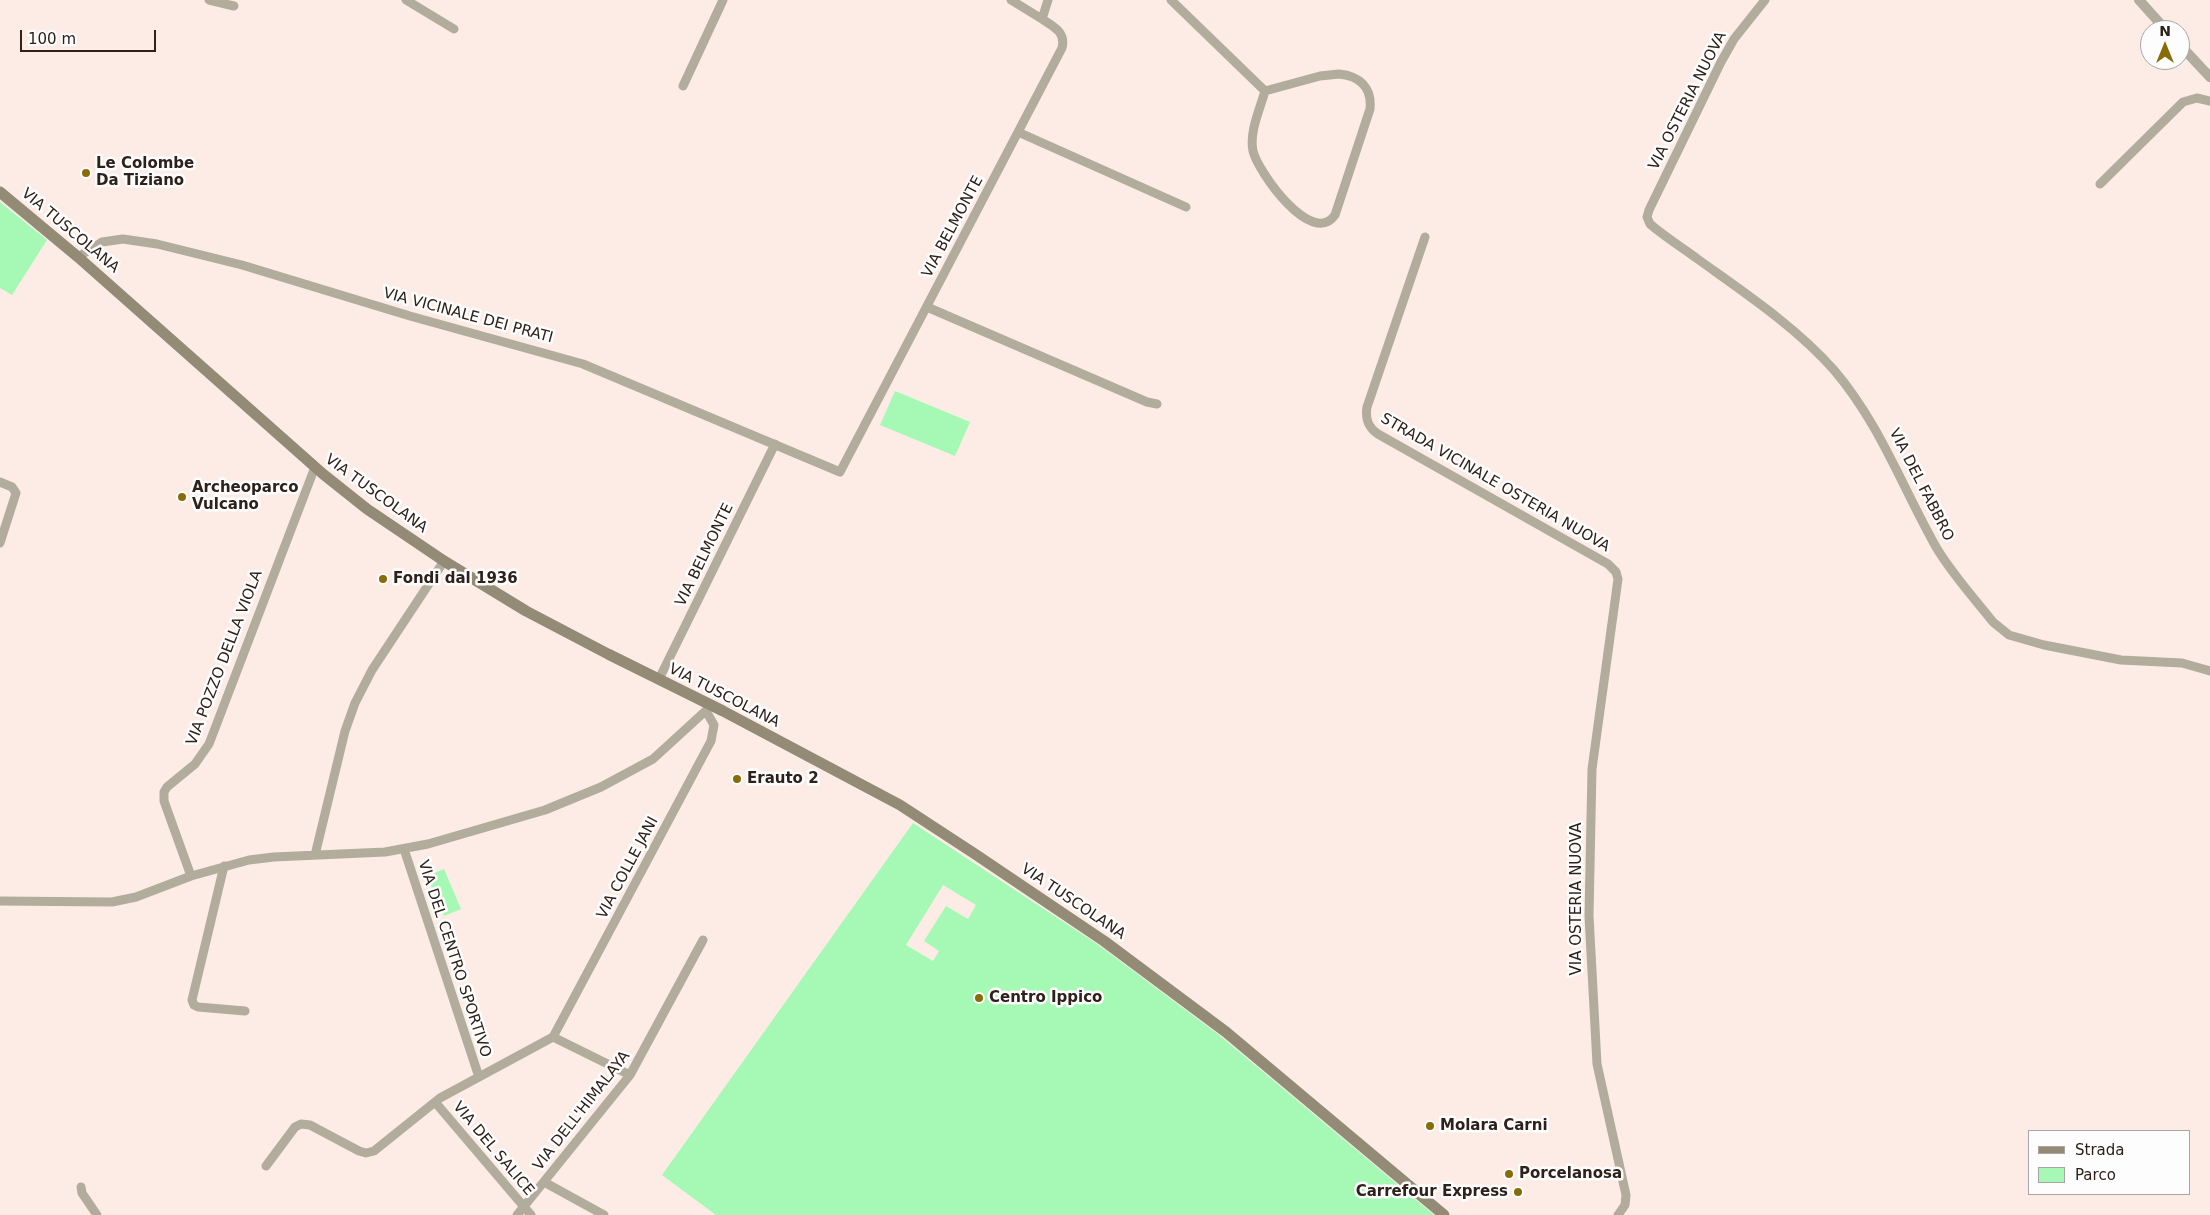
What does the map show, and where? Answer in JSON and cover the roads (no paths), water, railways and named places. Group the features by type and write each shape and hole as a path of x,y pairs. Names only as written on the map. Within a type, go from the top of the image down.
{"main road":[{"name":"VIA TUSCOLANA","path":"0,192 78,257 354,500 444,560 545,621 659,679 709,708 900,805 1104,941 1226,1032 1444,1215"}],"street":[{"path":"209,0 234,6"},
{"path":"406,0 454,29"},
{"path":"683,86 723,0"},
{"name":"VIA BELMONTE","path":"840,472 1063,45 1063,37 1060,31 1012,0"},
{"path":"1042,19 1048,0"},
{"path":"1171,0 1265,91"},
{"name":"VIA OSTERIA NUOVA","path":"1648,220 1649,210 1724,56 1738,33 1765,0"},
{"path":"2139,0 2157,20"},
{"path":"2190,56 2210,77"},
{"path":"1334,74 1353,77 1367,88 1370,101 1369,117 1336,212 1330,220 1314,222 1299,216 1270,182 1258,163 1253,151 1252,140 1265,91 1334,74"},
{"path":"2100,184 2183,102 2197,98 2210,101"},
{"path":"1018,132 1186,206"},
{"name":"VIA DEL FABBRO","path":"1648,220 1655,228 1768,311 1831,367 1859,402 1874,426 1915,508 1942,556 2000,629 2021,639 2083,653 2131,661 2177,662 2210,671"},
{"name":"STRADA VICINALE OSTERIA NUOVA","path":"1425,237 1368,405 1366,417 1368,425 1378,434 1608,564 1616,572 1618,579"},
{"name":"VIA VICINALE DEI PRATI","path":"78,257 102,242 123,239 157,244 227,261 410,316 573,360 840,472"},
{"path":"927,307 1147,402 1156,404"},
{"name":"VIA BELMONTE","path":"659,679 775,444"},
{"name":"VIA POZZO DELLA VIOLA","path":"191,876 164,801 164,792 169,785 195,764 209,744 315,467"},
{"path":"0,482 12,487 16,493 0,543"},
{"path":"315,855 344,734 355,703 372,670 444,560"},
{"name":"VIA OSTERIA NUOVA","path":"1618,579 1592,769 1588,916 1597,1064 1626,1195 1625,1205 1618,1215"},
{"path":"0,901 112,902 136,897 191,876 224,866 262,858 404,849 428,844 537,812 592,791 647,762 709,708"},
{"name":"VIA COLLE JANI","path":"553,1037 712,741 714,725 709,708"},
{"name":"VIA DEL CENTRO SPORTIVO","path":"404,849 479,1077"},
{"path":"224,866 192,1000 194,1005 198,1007 245,1011"},
{"name":"VIA DELL'HIMALAYA","path":"517,1215 630,1075 703,940"},
{"path":"266,1166 299,1124 310,1125 356,1150 370,1153 377,1150 435,1102 553,1037 630,1075"},
{"name":"VIA DEL SALICE","path":"435,1102 531,1215"},
{"path":"544,1182 604,1215"},
{"path":"81,1187 82,1193 97,1215"}],"place":[{"name":"Le Colombe Da Tiziano","path":"86,173"},
{"name":"Archeoparco Vulcano","path":"182,497"},
{"name":"Fondi dal 1936","path":"383,579"},
{"name":"Erauto 2","path":"737,779"},
{"name":"Centro Ippico","path":"979,998"},
{"name":"Molara Carni","path":"1430,1126"},
{"name":"Porcelanosa","path":"1509,1174"},
{"name":"Carrefour Express","path":"1518,1192"}]}
